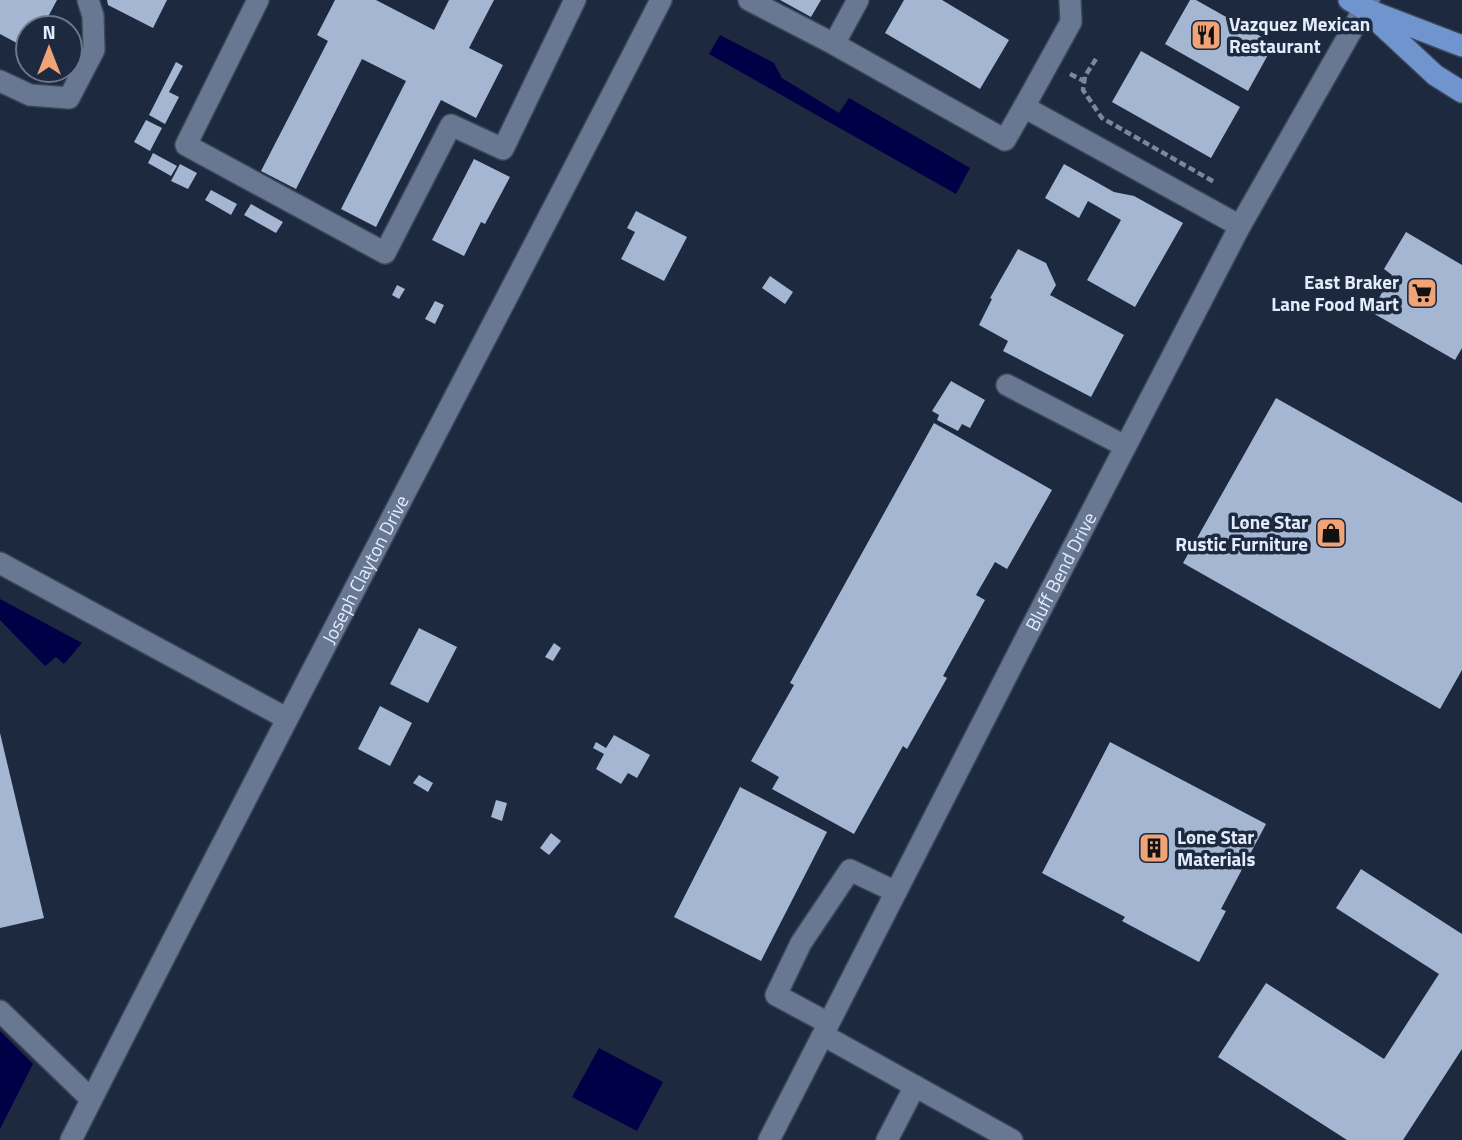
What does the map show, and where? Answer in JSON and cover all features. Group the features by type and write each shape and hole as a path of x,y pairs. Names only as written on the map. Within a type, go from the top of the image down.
{"main road":[{"path":"1360,3 1462,46"},
{"path":"1360,3 1435,75 1462,92"}],"street":[{"path":"0,81 30,95 69,98 94,50 93,16 88,0"},
{"path":"258,0 186,145 385,253 451,125 503,149 575,0"},
{"name":"Joseph Clayton Drive","path":"71,1140 286,718 517,281 661,0"},
{"path":"749,0 834,44 1005,140 1071,22 1070,0"},
{"path":"834,44 850,3"},
{"name":"Bluff Bend Drive","path":"769,1140 1125,446 1360,3"},
{"path":"1024,107 1240,226"},
{"path":"1007,385 1125,446"},
{"path":"0,563 286,718"},
{"path":"896,891 850,870 801,943 776,995 915,1086 1012,1140"},
{"path":"0,1011 91,1099"},
{"path":"887,1140 915,1086"}],"path":[{"path":"1070,74 1084,81"}],"shaded area":[{"path":"720,35 774,63 782,78 839,113 849,98 970,168 956,194 709,54"},
{"path":"0,599 82,643 64,664 56,657 45,666 0,620"},
{"path":"0,1031 33,1064 0,1129"},
{"path":"599,1048 663,1082 637,1131 572,1097"}],"building":[{"path":"0,0 57,0 50,14 14,14 14,42 0,34"},
{"path":"107,0 167,0 153,28 108,5"},
{"path":"335,0 376,0 434,30 449,0 494,0 469,48 503,65 476,118 441,100 376,227 341,209 406,81 362,59 296,189 261,171 328,41 317,35"},
{"path":"780,0 821,0 811,17"},
{"path":"904,0 942,0 1009,40 980,89 885,33"},
{"path":"1190,0 1196,0 1274,44 1248,91 1165,44"},
{"path":"1141,51 1240,107 1211,158 1112,102"},
{"path":"176,62 183,66 169,92 179,97 165,124 149,115"},
{"path":"146,120 162,128 150,151 134,142"},
{"path":"153,153 177,166 171,176 148,163"},
{"path":"474,159 510,177 485,224 481,222 464,256 432,240"},
{"path":"180,164 197,173 188,189 171,181"},
{"path":"1064,164 1114,192 1134,196 1183,223 1135,307 1087,280 1121,220 1088,201 1079,218 1045,198"},
{"path":"211,190 237,204 231,215 205,200"},
{"path":"251,204 283,222 276,233 244,215"},
{"path":"636,211 687,237 664,281 621,259 635,232 627,228"},
{"name":"East Braker Lane Food Mart","path":"1406,232 1462,265 1462,348 1455,360 1371,312 1392,275 1384,269"},
{"path":"1018,249 1046,263 1056,285 1050,295 1124,335 1091,397 1003,351 1008,341 979,325 992,299 990,298"},
{"path":"770,276 793,292 785,304 762,288"},
{"path":"397,285 405,289 399,299 392,295"},
{"path":"435,301 444,305 435,324 425,319"},
{"path":"951,381 985,400 970,428 962,424 958,431 937,420 939,415 932,411"},
{"name":"Lone Star Rustic Furniture","path":"1276,398 1462,503 1462,670 1440,709 1183,563"},
{"path":"934,423 1052,490 1007,569 995,562 976,595 985,600 943,676 947,678 907,749 903,746 854,834 772,789 779,777 751,761 794,685 790,683"},
{"path":"419,628 457,647 428,703 390,684"},
{"path":"554,643 561,648 553,661 545,657"},
{"path":"380,706 412,723 390,766 358,749"},
{"path":"0,733 44,918 0,928"},
{"path":"614,735 650,755 637,778 628,773 621,784 596,769 604,754 593,748 596,742 606,748"},
{"name":"Lone Star Materials","path":"1110,742 1266,824 1221,909 1226,911 1199,962 1122,921 1125,917 1042,873"},
{"path":"419,775 433,783 428,792 413,783"},
{"path":"740,787 827,832 761,961 674,917"},
{"path":"496,800 507,803 502,821 491,817"},
{"path":"551,833 561,841 549,855 540,848"},
{"path":"1361,869 1462,934 1462,1049 1403,1140 1347,1140 1218,1057 1266,983 1384,1059 1439,974 1336,908"}],"place":[{"name":"Vazquez Mexican Restaurant","path":"1206,35"},
{"name":"East Braker Lane Food Mart","path":"1422,293"},
{"name":"Lone Star Rustic Furniture","path":"1331,533"},
{"name":"Lone Star Materials","path":"1154,848"}]}
